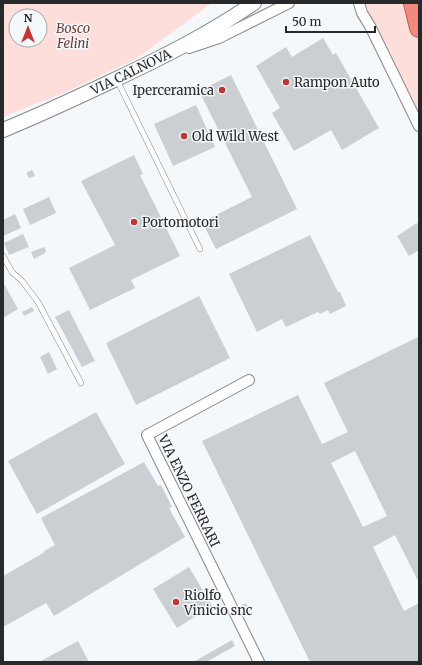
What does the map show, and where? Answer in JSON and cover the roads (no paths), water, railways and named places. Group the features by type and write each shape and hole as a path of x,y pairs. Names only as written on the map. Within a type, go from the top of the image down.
{"highway":[{"path":"413,3 419,28"}],"main road":[{"name":"VIA CALNOVA","path":"3,130 70,101 166,55 201,36 254,3"}],"street":[{"path":"166,55 219,38 289,3"},
{"path":"350,3 361,8 419,126"},
{"name":"VIA ENZO FERRARI","path":"248,380 147,435 259,662"}],"lane":[{"path":"116,79 200,248"},
{"path":"3,256 12,272 22,281 38,302 81,383"}],"place":[{"name":"Rampon Auto","path":"286,82"},
{"name":"Iperceramica","path":"222,90"},
{"name":"Old Wild West","path":"184,136"},
{"name":"Portomotori","path":"134,222"},
{"name":"Riolfo Vinicio snc","path":"176,602"}],"park label":[{"name":"Bosco Felini","path":"73,36"}]}
